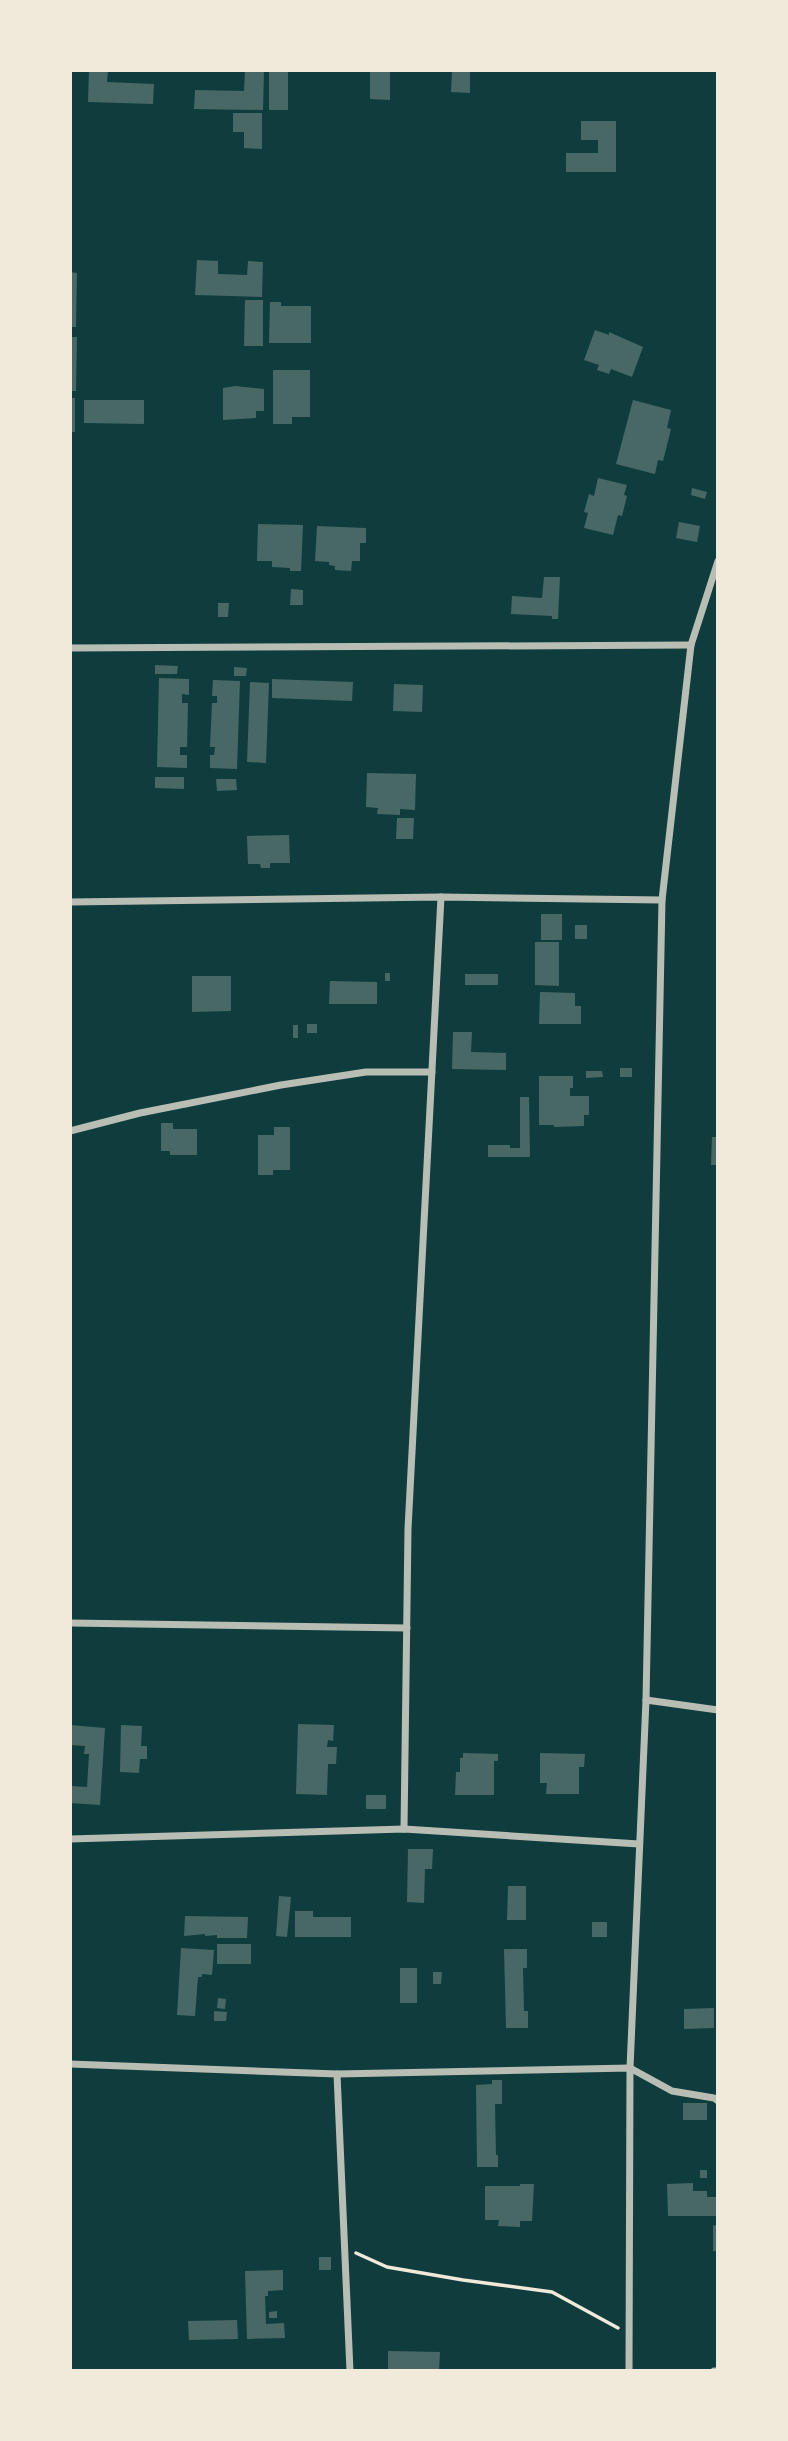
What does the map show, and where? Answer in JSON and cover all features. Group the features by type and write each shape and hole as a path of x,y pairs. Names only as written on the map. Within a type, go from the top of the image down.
{"street":[{"path":"629,2371 629,2068 646,1700 662,900 691,645 718,561"},
{"path":"70,648 691,645"},
{"path":"70,902 442,897 662,900"},
{"path":"404,1829 408,1529 442,897"},
{"path":"70,1131 140,1113 281,1085 366,1072 432,1072"},
{"path":"70,1623 407,1628"},
{"path":"646,1700 718,1710"},
{"path":"70,1839 404,1829 639,1844"},
{"path":"70,2064 337,2074 629,2068 672,2091 718,2101"},
{"path":"337,2074 351,2371"}],"path":[{"path":"345,2248 387,2267 552,2292 629,2334"}],"building":[{"path":"89,70 108,70 107,82 154,84 153,104 88,102"},
{"path":"245,70 264,70 263,110 194,109 195,90 244,91"},
{"path":"269,70 288,70 288,110 269,110"},
{"path":"370,70 390,70 390,100 370,99"},
{"path":"452,70 470,70 470,93 451,92"},
{"path":"233,113 262,113 262,149 244,148 244,132 233,132"},
{"path":"581,121 616,121 616,172 566,172 566,153 598,153 598,140 581,140"},
{"path":"197,260 218,261 218,274 247,275 248,261 263,262 262,297 195,295"},
{"path":"70,272 77,273 76,327 70,327"},
{"path":"245,300 263,300 263,346 244,346"},
{"path":"270,302 281,302 281,306 311,306 311,343 269,343"},
{"path":"595,330 609,335 609,332 643,347 632,377 611,369 609,374 597,370 599,365 584,360"},
{"path":"70,337 77,337 76,391 70,391"},
{"path":"273,370 310,370 310,417 292,417 292,424 273,424"},
{"path":"235,386 264,389 264,411 256,411 256,418 223,420 223,388"},
{"path":"70,398 75,398 75,432 70,432"},
{"path":"84,400 144,400 144,424 84,423"},
{"path":"633,400 671,410 667,428 671,429 663,461 658,460 655,474 616,464"},
{"path":"598,478 627,485 622,516 618,515 613,535 584,528 588,513 584,512 589,494 594,496"},
{"path":"692,488 707,492 705,499 691,495"},
{"path":"679,522 700,526 697,542 676,538"},
{"path":"258,524 303,525 301,571 272,567 272,561 257,561"},
{"path":"317,526 366,528 366,543 360,543 360,561 352,561 351,571 335,570 335,566 329,565 329,562 315,561"},
{"path":"544,577 560,577 558,619 552,619 552,616 511,614 512,596 542,598"},
{"path":"291,589 303,590 303,605 290,605"},
{"path":"218,603 229,603 228,617 218,617"},
{"path":"155,665 178,666 177,674 155,674"},
{"path":"234,667 247,668 246,676 234,676"},
{"path":"159,678 189,679 189,695 182,694 182,703 188,703 187,747 180,747 180,755 187,755 187,768 157,767"},
{"path":"272,679 353,682 352,701 272,698"},
{"path":"213,680 240,681 237,769 210,768 210,755 214,755 215,747 210,747 212,703 217,703 217,696 212,696"},
{"path":"250,682 269,683 266,763 247,762"},
{"path":"394,684 423,685 422,712 393,711"},
{"path":"367,773 416,774 415,810 400,809 400,815 377,814 378,808 366,807"},
{"path":"155,777 184,777 184,789 155,788"},
{"path":"216,779 236,779 237,790 217,791"},
{"path":"397,818 414,818 413,839 396,839"},
{"path":"289,835 290,863 270,863 270,868 261,868 260,864 248,864 247,836"},
{"path":"541,914 562,914 562,940 541,940"},
{"path":"575,925 587,925 587,939 575,939"},
{"path":"535,942 559,942 559,986 535,985"},
{"path":"385,973 390,973 390,981 385,981"},
{"path":"465,974 498,974 498,985 465,985"},
{"path":"192,976 231,976 231,1011 192,1012"},
{"path":"330,981 377,982 377,1004 329,1004"},
{"path":"540,992 575,993 575,1006 581,1006 581,1024 539,1024"},
{"path":"307,1024 317,1024 317,1033 307,1033"},
{"path":"293,1025 298,1025 298,1038 293,1038"},
{"path":"453,1032 472,1032 471,1052 506,1053 506,1070 452,1069"},
{"path":"620,1068 632,1068 632,1077 620,1077"},
{"path":"586,1071 602,1071 603,1077 586,1078"},
{"path":"539,1076 573,1076 570,1096 589,1096 589,1115 584,1115 584,1126 539,1125"},
{"path":"520,1097 529,1097 530,1157 488,1157 488,1145 520,1148"},
{"path":"161,1123 173,1123 173,1129 197,1129 197,1155 170,1155 170,1151 161,1151"},
{"path":"274,1127 290,1127 290,1170 273,1170 273,1175 258,1175 258,1135 274,1135"},
{"path":"712,1137 718,1137 718,1165 711,1165"},
{"path":"298,1724 334,1725 333,1741 328,1740 327,1747 337,1747 336,1764 328,1764 327,1795 296,1794"},
{"path":"70,1725 105,1728 100,1805 70,1803 70,1786 87,1787 89,1754 84,1754 85,1746 70,1745"},
{"path":"121,1725 142,1726 141,1746 147,1746 147,1759 140,1759 139,1773 120,1772"},
{"path":"463,1753 498,1754 498,1761 494,1761 494,1795 455,1795 456,1772 460,1772 460,1758 463,1758"},
{"path":"540,1753 585,1754 584,1767 579,1767 579,1794 546,1794 547,1783 540,1783"},
{"path":"366,1795 386,1795 386,1809 366,1809"},
{"path":"408,1849 433,1849 432,1869 425,1869 424,1903 407,1902"},
{"path":"508,1886 526,1886 526,1920 507,1920"},
{"path":"279,1896 291,1897 287,1937 276,1936"},
{"path":"295,1911 313,1911 313,1917 351,1917 351,1937 295,1937"},
{"path":"185,1916 248,1917 247,1938 217,1938 217,1935 205,1934 184,1936"},
{"path":"592,1922 607,1922 607,1937 592,1937"},
{"path":"217,1944 251,1944 251,1964 217,1964"},
{"path":"181,1948 214,1950 212,1975 202,1974 202,1977 198,1977 195,2016 177,2015"},
{"path":"504,1949 527,1949 527,1968 523,1968 524,2011 528,2011 528,2028 506,2028"},
{"path":"400,1968 417,1968 417,2003 400,2003"},
{"path":"433,1972 442,1972 441,1984 433,1984"},
{"path":"218,1998 226,1999 225,2009 217,2008"},
{"path":"714,2008 714,2028 684,2029 684,2009"},
{"path":"214,2011 227,2012 226,2021 214,2021"},
{"path":"492,2080 502,2080 502,2104 495,2104 498,2167 477,2167 476,2085 492,2084"},
{"path":"683,2103 707,2103 707,2120 683,2120"},
{"path":"700,2170 707,2170 707,2178 700,2178"},
{"path":"693,2183 693,2191 707,2191 707,2197 718,2197 718,2216 668,2216 667,2184"},
{"path":"534,2184 532,2221 520,2221 520,2227 498,2226 499,2220 485,2220 485,2186"},
{"path":"713,2225 718,2226 718,2251 713,2251"},
{"path":"319,2257 331,2257 331,2270 319,2270"},
{"path":"283,2270 283,2290 268,2291 268,2296 265,2296 266,2324 284,2323 285,2338 247,2339 245,2271"},
{"path":"277,2311 277,2318 269,2318 269,2312"},
{"path":"237,2320 238,2339 189,2340 188,2321"},
{"path":"388,2351 440,2352 439,2371 388,2371"}]}
